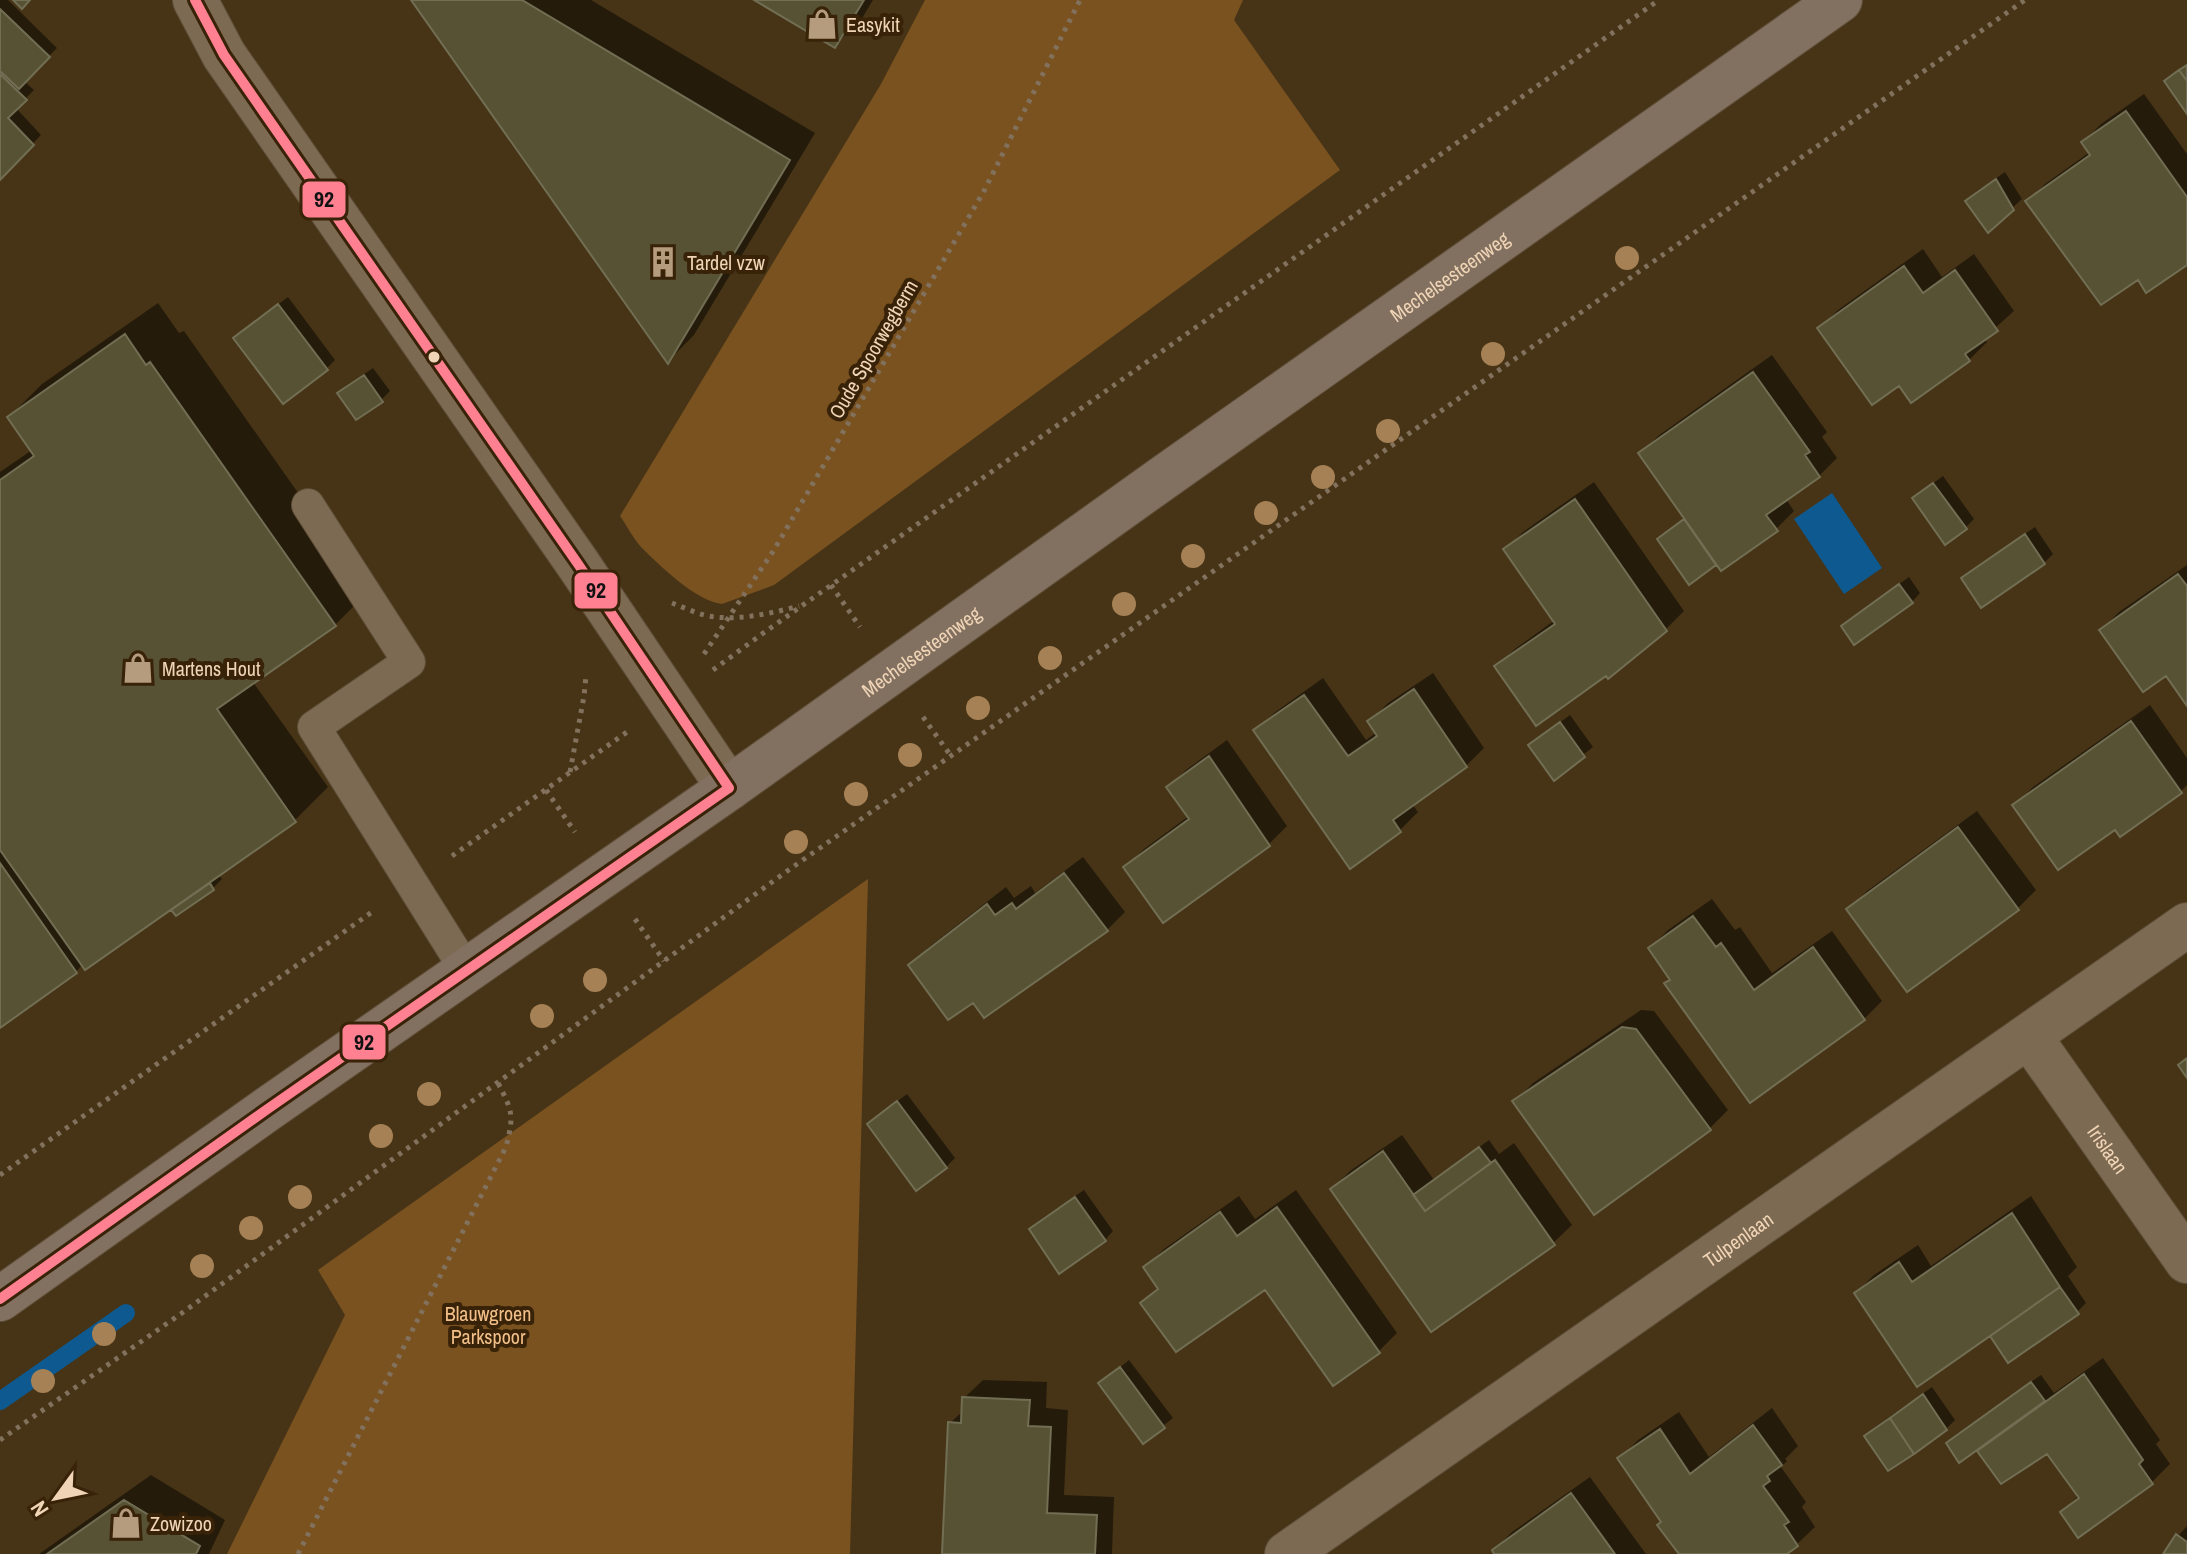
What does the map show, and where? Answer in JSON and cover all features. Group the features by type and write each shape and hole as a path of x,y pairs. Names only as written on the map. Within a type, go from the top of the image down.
{"main road":[{"name":"Mechelsesteenweg","path":"0,1299 729,788 1176,468 1840,0"}],"street":[{"path":"195,0 224,55 672,701 729,788"},
{"name":"Tulpenlaan","path":"1287,1554 2187,925"},
{"name":"Irislaan","path":"2029,1036 2187,1261"}],"lane":[{"path":"308,505 409,662 314,727 466,970"}],"path":[{"name":"Oude Spoorwegberm","path":"672,701 774,550 984,191 1080,0"},
{"path":"0,1175 1659,0"},
{"path":"0,1440 182,1313 783,874 2025,0"},
{"path":"660,598 712,617 735,618 804,604"},
{"path":"298,1554 506,1147 511,1108 498,1083"}],"green space":[{"path":"925,0 1243,0 1234,20 1340,170 774,585 722,604 712,601 690,590 658,564 638,543 620,516 881,84"},
{"name":"Blauwgroen Parkspoor","path":"868,879 850,1554 227,1554 345,1315 318,1270"}],"water":[{"path":"1832,493 1882,568 1844,594 1794,519"}],"building":[{"path":"13,0 30,0 22,9"},
{"name":"Tardel vzw","path":"411,0 522,0 790,160 668,364"},
{"name":"Easykit","path":"754,0 864,0 835,48"},
{"path":"0,9 50,57 19,89 0,71"},
{"path":"2187,65 2187,81 2179,70"},
{"path":"2179,70 2187,81 2187,114 2164,81"},
{"path":"0,74 27,100 8,118 34,145 0,180"},
{"path":"2126,111 2187,197 2187,265 2146,293 2138,280 2101,305 2025,201 2090,155 2081,142"},
{"path":"1996,179 2014,210 1988,233 1965,201"},
{"path":"1904,266 1923,293 1955,270 1998,331 1965,354 1970,361 1911,403 1899,386 1872,405 1817,328"},
{"path":"278,304 328,370 283,404 233,338"},
{"name":"Martens Hout","path":"125,334 146,365 150,362 336,626 217,709 296,822 85,970 0,850 0,480 34,456 7,417"},
{"path":"1753,372 1810,452 1805,455 1820,477 1766,515 1778,531 1721,571 1638,453"},
{"path":"364,375 383,402 356,420 337,393"},
{"path":"1933,483 1967,529 1945,545 1912,498"},
{"path":"1575,499 1667,631 1608,679 1606,676 1536,726 1494,666 1555,624 1503,549"},
{"path":"1684,519 1716,565 1689,585 1657,539"},
{"path":"2025,534 2045,564 1981,608 1961,578"},
{"path":"2178,574 2187,586 2187,706 2166,676 2143,692 2099,630"},
{"path":"1899,584 1913,603 1854,645 1841,626"},
{"path":"1414,689 1467,767 1393,820 1401,832 1350,869 1253,730 1304,695 1348,756 1377,736 1367,721"},
{"path":"2131,721 2182,793 2120,837 2115,830 2058,870 2012,805"},
{"path":"1560,722 1585,757 1554,781 1528,745"},
{"path":"1209,756 1270,846 1163,923 1123,867 1189,819 1166,787"},
{"path":"1958,827 2019,910 1907,992 1846,909"},
{"path":"0,863 77,973 0,1028"},
{"path":"1064,873 1108,931 984,1018 973,1003 948,1020 908,965 987,904 995,915 1012,903 1016,909"},
{"path":"210,883 214,890 176,916 171,910"},
{"path":"1693,916 1716,947 1721,943 1754,990 1813,947 1865,1020 1750,1103 1664,983 1670,980 1648,948"},
{"path":"1622,1027 1636,1029 1711,1130 1594,1215 1512,1101"},
{"path":"2187,1058 2187,1078 2178,1065"},
{"path":"897,1101 947,1168 916,1191 867,1124"},
{"path":"1479,1147 1491,1163 1425,1211 1413,1195"},
{"path":"1383,1151 1425,1211 1495,1160 1555,1245 1431,1332 1330,1189"},
{"path":"1075,1197 1106,1241 1059,1274 1029,1229"},
{"path":"1277,1207 1380,1353 1333,1386 1265,1290 1176,1352 1140,1303 1158,1289 1143,1267 1220,1212 1237,1236"},
{"path":"2012,1213 2060,1287 1917,1387 1854,1293 1899,1262 1912,1282"},
{"path":"2060,1287 2079,1314 2008,1363 1990,1336"},
{"path":"1120,1367 1165,1428 1143,1444 1098,1383"},
{"path":"2084,1374 2143,1460 2139,1464 2153,1484 2078,1538 2060,1512 2079,1498 2047,1454 2001,1484 1977,1451"},
{"path":"2031,1382 2045,1401 1959,1463 1946,1443"},
{"path":"1923,1394 1947,1430 1914,1454 1890,1418"},
{"path":"962,1397 1030,1400 1028,1426 1051,1427 1047,1513 1097,1515 1095,1554 942,1554 948,1422 961,1423"},
{"path":"1890,1418 1914,1454 1888,1471 1864,1436"},
{"path":"1753,1425 1782,1465 1767,1476 1770,1481 1763,1486 1789,1522 1784,1525 1798,1546 1787,1554 1679,1554 1657,1525 1661,1522 1617,1458 1660,1429 1690,1474"},
{"path":"1571,1493 1615,1554 1494,1554 1492,1550"},
{"name":"Zowizoo","path":"124,1500 200,1546 196,1554 47,1554"},
{"path":"2176,1534 2187,1542 2187,1554 2163,1554"}],"waterway":[{"path":"0,1401 126,1313"}],"transit line":[{"name":"92","path":"195,0 224,55 578,564 729,788"},
{"name":"92","path":"0,1299 729,788"}],"place":[{"name":"Easykit","path":"822,24"},
{"name":"Tardel vzw","path":"663,262"},
{"name":"Martens Hout","path":"138,668"},
{"name":"Zowizoo","path":"126,1523"}]}
